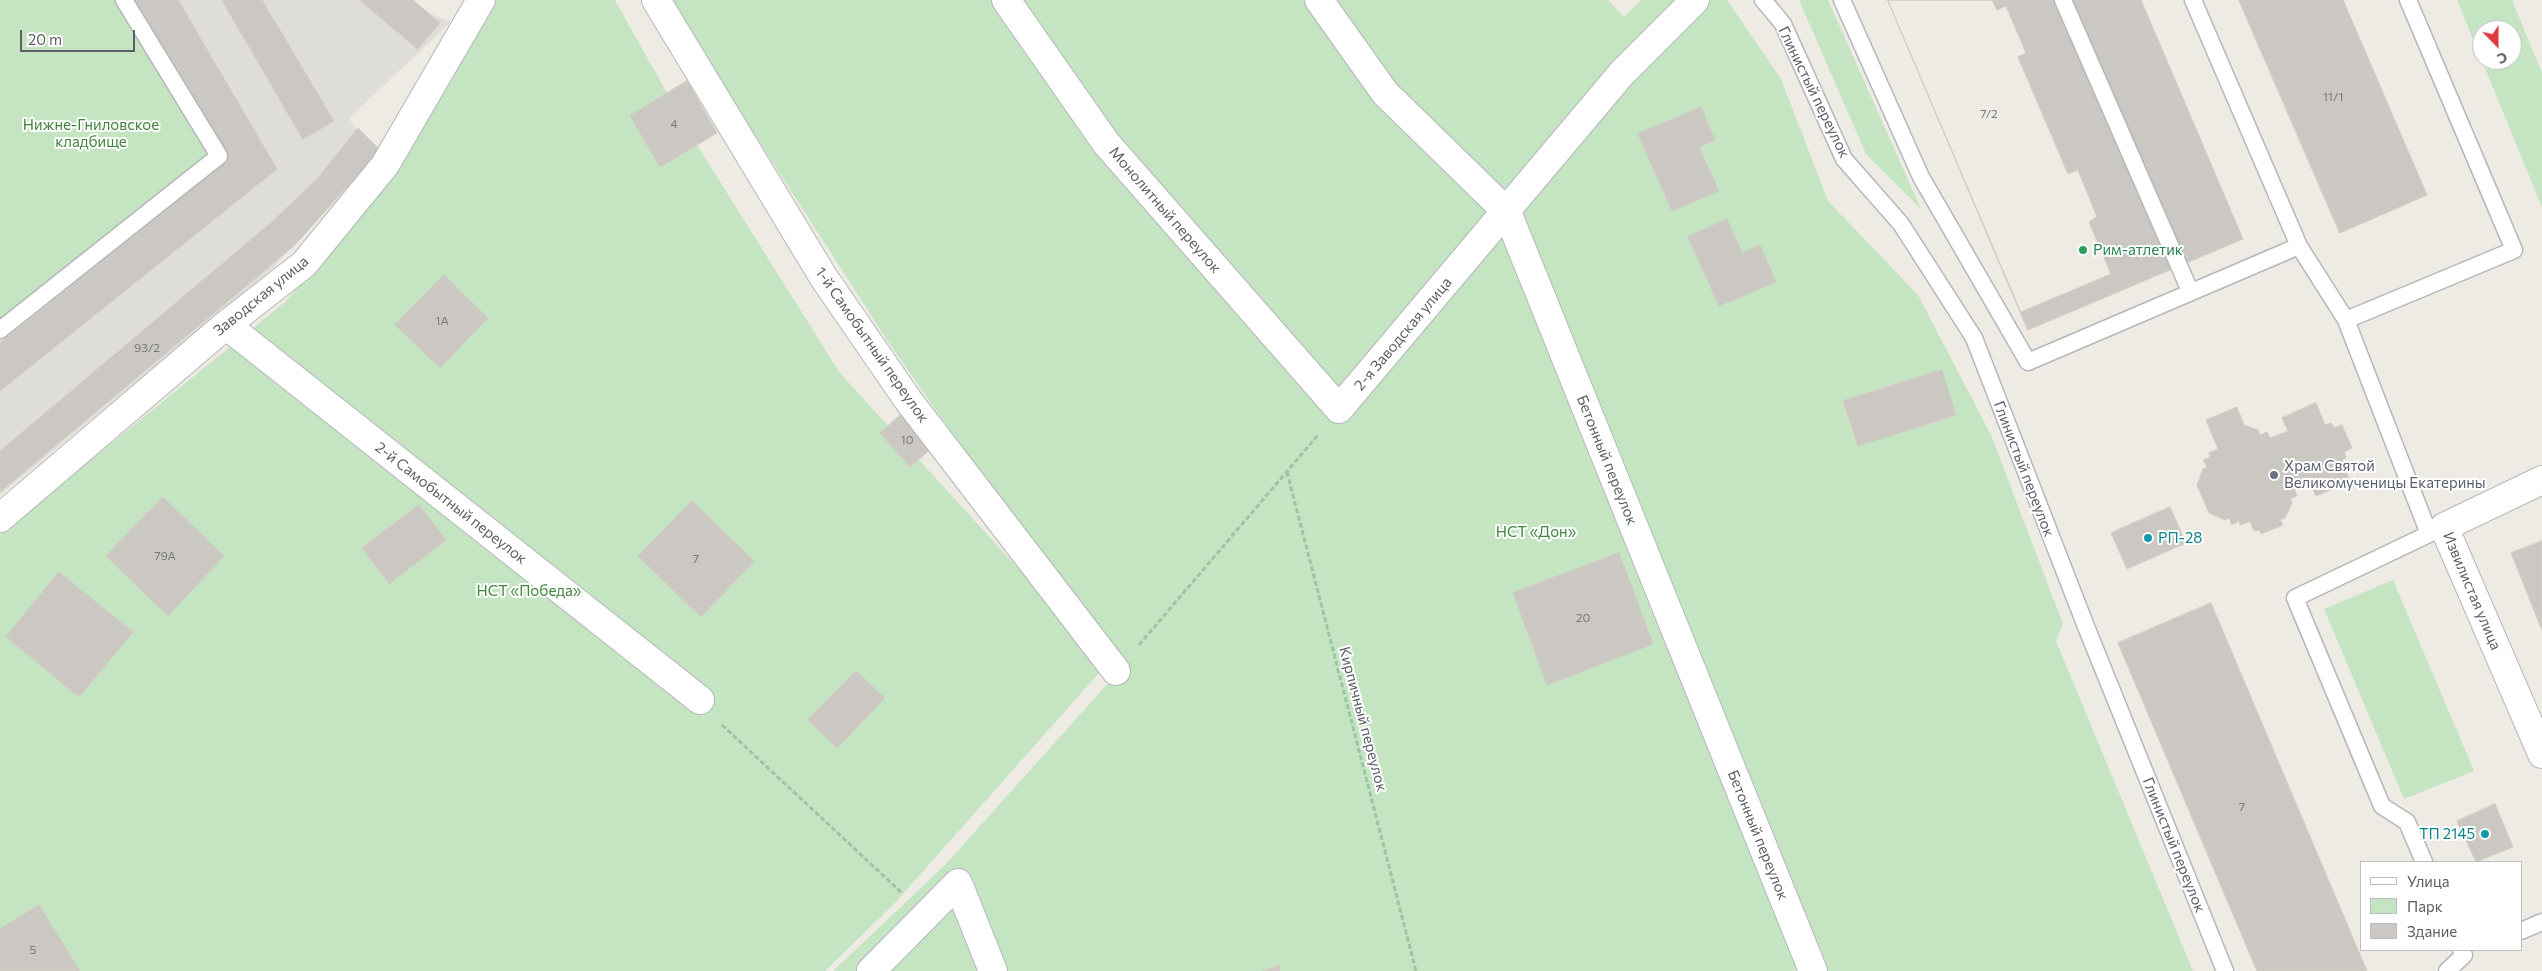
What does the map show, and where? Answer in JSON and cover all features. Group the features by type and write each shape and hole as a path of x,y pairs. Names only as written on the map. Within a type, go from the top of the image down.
{"street":[{"name":"Заводская улица","path":"0,518 226,325 304,264 386,165 481,0"},
{"name":"1-й Самобытный переулок","path":"656,0 824,278 908,400 1116,671"},
{"name":"Монолитный переулок","path":"1006,0 1106,143 1339,409"},
{"name":"Бетонный переулок","path":"1319,0 1385,93 1506,212 1813,971"},
{"name":"2-я Заводская улица","path":"1339,409 1622,73 1695,0"},
{"name":"2-й Самобытный переулок","path":"226,325 700,700"},
{"name":"Извилистая улица","path":"2542,480 2436,530 2542,754"},
{"path":"871,971 958,884 993,971"}],"lane":[{"path":"0,330 219,156 124,0"},
{"name":"Глинистый переулок","path":"1763,0 1783,24 1844,159 1901,224 1974,338 2081,615 2225,971"},
{"path":"1842,0 1922,177 2028,362 2190,291 2299,246"},
{"path":"2063,0 2190,291"},
{"path":"2193,0 2299,246 2346,320 2436,530 2295,598 2382,806 2407,822 2424,861"},
{"path":"2346,320 2514,250 2408,0"},
{"path":"2522,931 2542,922"},
{"path":"2447,971 2467,951"}],"path":[{"path":"1116,671 1339,409"},
{"name":"Кирпичный переулок","path":"1287,472 1416,971"},
{"path":"734,738 898,889"}],"shaded area":[{"path":"115,0 401,0 401,2 451,22 349,118 371,154 273,268 0,495 0,320 210,154"}],"green space":[{"name":"Нижне-Гниловское кладбище","path":"0,0 115,0 211,154 0,320"},
{"name":"НСТ «Победа»","path":"497,0 615,0 687,129 840,373 1106,665 894,904 825,971 0,971 0,534 285,302 393,178 486,8"},
{"name":"НСТ «Дон»","path":"668,0 1608,0 1624,17 1641,0 1727,0 1781,79 1828,201 1918,295 1991,435 2063,624 2056,641 2193,971 1825,971 1820,960 1792,971 833,971 945,865 1119,671 889,343"},
{"path":"1799,0 1828,0 1921,209 1866,154"},
{"path":"2457,0 2512,0 2520,20 2472,20 2472,37"},
{"path":"2522,24 2542,73 2542,207 2486,70 2522,70"},
{"path":"2393,580 2474,771 2404,799 2324,609"}],"building":[{"path":"134,0 178,0 277,169 0,391 0,343 228,161"},
{"path":"222,0 262,0 334,121 303,139"},
{"path":"360,0 413,0 440,23 418,49"},
{"path":"1888,0 1992,0 1997,10 2006,6 2026,53 2018,57 2068,174 2078,170 2097,217 2089,222 2111,274 2021,312"},
{"path":"1888,0 2141,0 2243,239 2028,330"},
{"path":"2239,0 2343,0 2427,195 2340,233"},
{"path":"687,81 717,133 660,167 630,116"},
{"path":"1701,107 1715,140 1699,147 1719,191 1672,211 1638,134"},
{"path":"358,128 380,150 295,245 0,492 0,451 273,221 318,178"},
{"path":"1727,219 1742,253 1760,245 1776,282 1719,306 1688,237"},
{"path":"444,275 488,318 440,368 395,325"},
{"path":"1942,370 1956,415 1858,446 1843,401"},
{"name":"Храм Святой Великомученицы Екатерины","path":"2316,403 2325,425 2331,423 2334,428 2342,425 2352,448 2344,452 2346,458 2342,460 2350,482 2316,496 2310,482 2294,489 2297,496 2290,499 2292,503 2285,518 2280,520 2283,525 2261,534 2259,530 2254,531 2250,521 2240,525 2239,521 2232,525 2229,518 2225,520 2209,513 2197,485 2203,469 2207,467 2203,460 2210,457 2209,453 2218,449 2206,420 2237,407 2244,425 2258,430 2260,435 2267,432 2270,438 2288,431 2282,418"},
{"path":"904,412 934,446 910,467 880,433"},
{"path":"163,497 224,556 168,616 106,556"},
{"path":"692,501 754,561 701,617 638,556"},
{"path":"419,505 446,540 389,584 362,548"},
{"name":"РП-28","path":"2170,507 2186,543 2127,569 2111,533"},
{"path":"2542,541 2542,630 2511,553"},
{"path":"1619,553 1653,644 1547,685 1513,593"},
{"path":"59,572 133,632 79,697 6,637"},
{"path":"2211,603 2367,971 2257,971 2118,643"},
{"path":"856,671 885,698 837,748 808,720"},
{"name":"ТП 2145","path":"2495,804 2513,847 2476,861 2457,821"},
{"path":"39,905 80,971 0,971 0,929"},
{"path":"1279,966 1280,971 1263,971"}],"place":[{"name":"Рим-атлетик","path":"2083,250"},
{"name":"Храм Святой Великомученицы Екатерины","path":"2274,475"},
{"name":"РП-28","path":"2148,538"},
{"name":"ТП 2145","path":"2485,834"}]}
